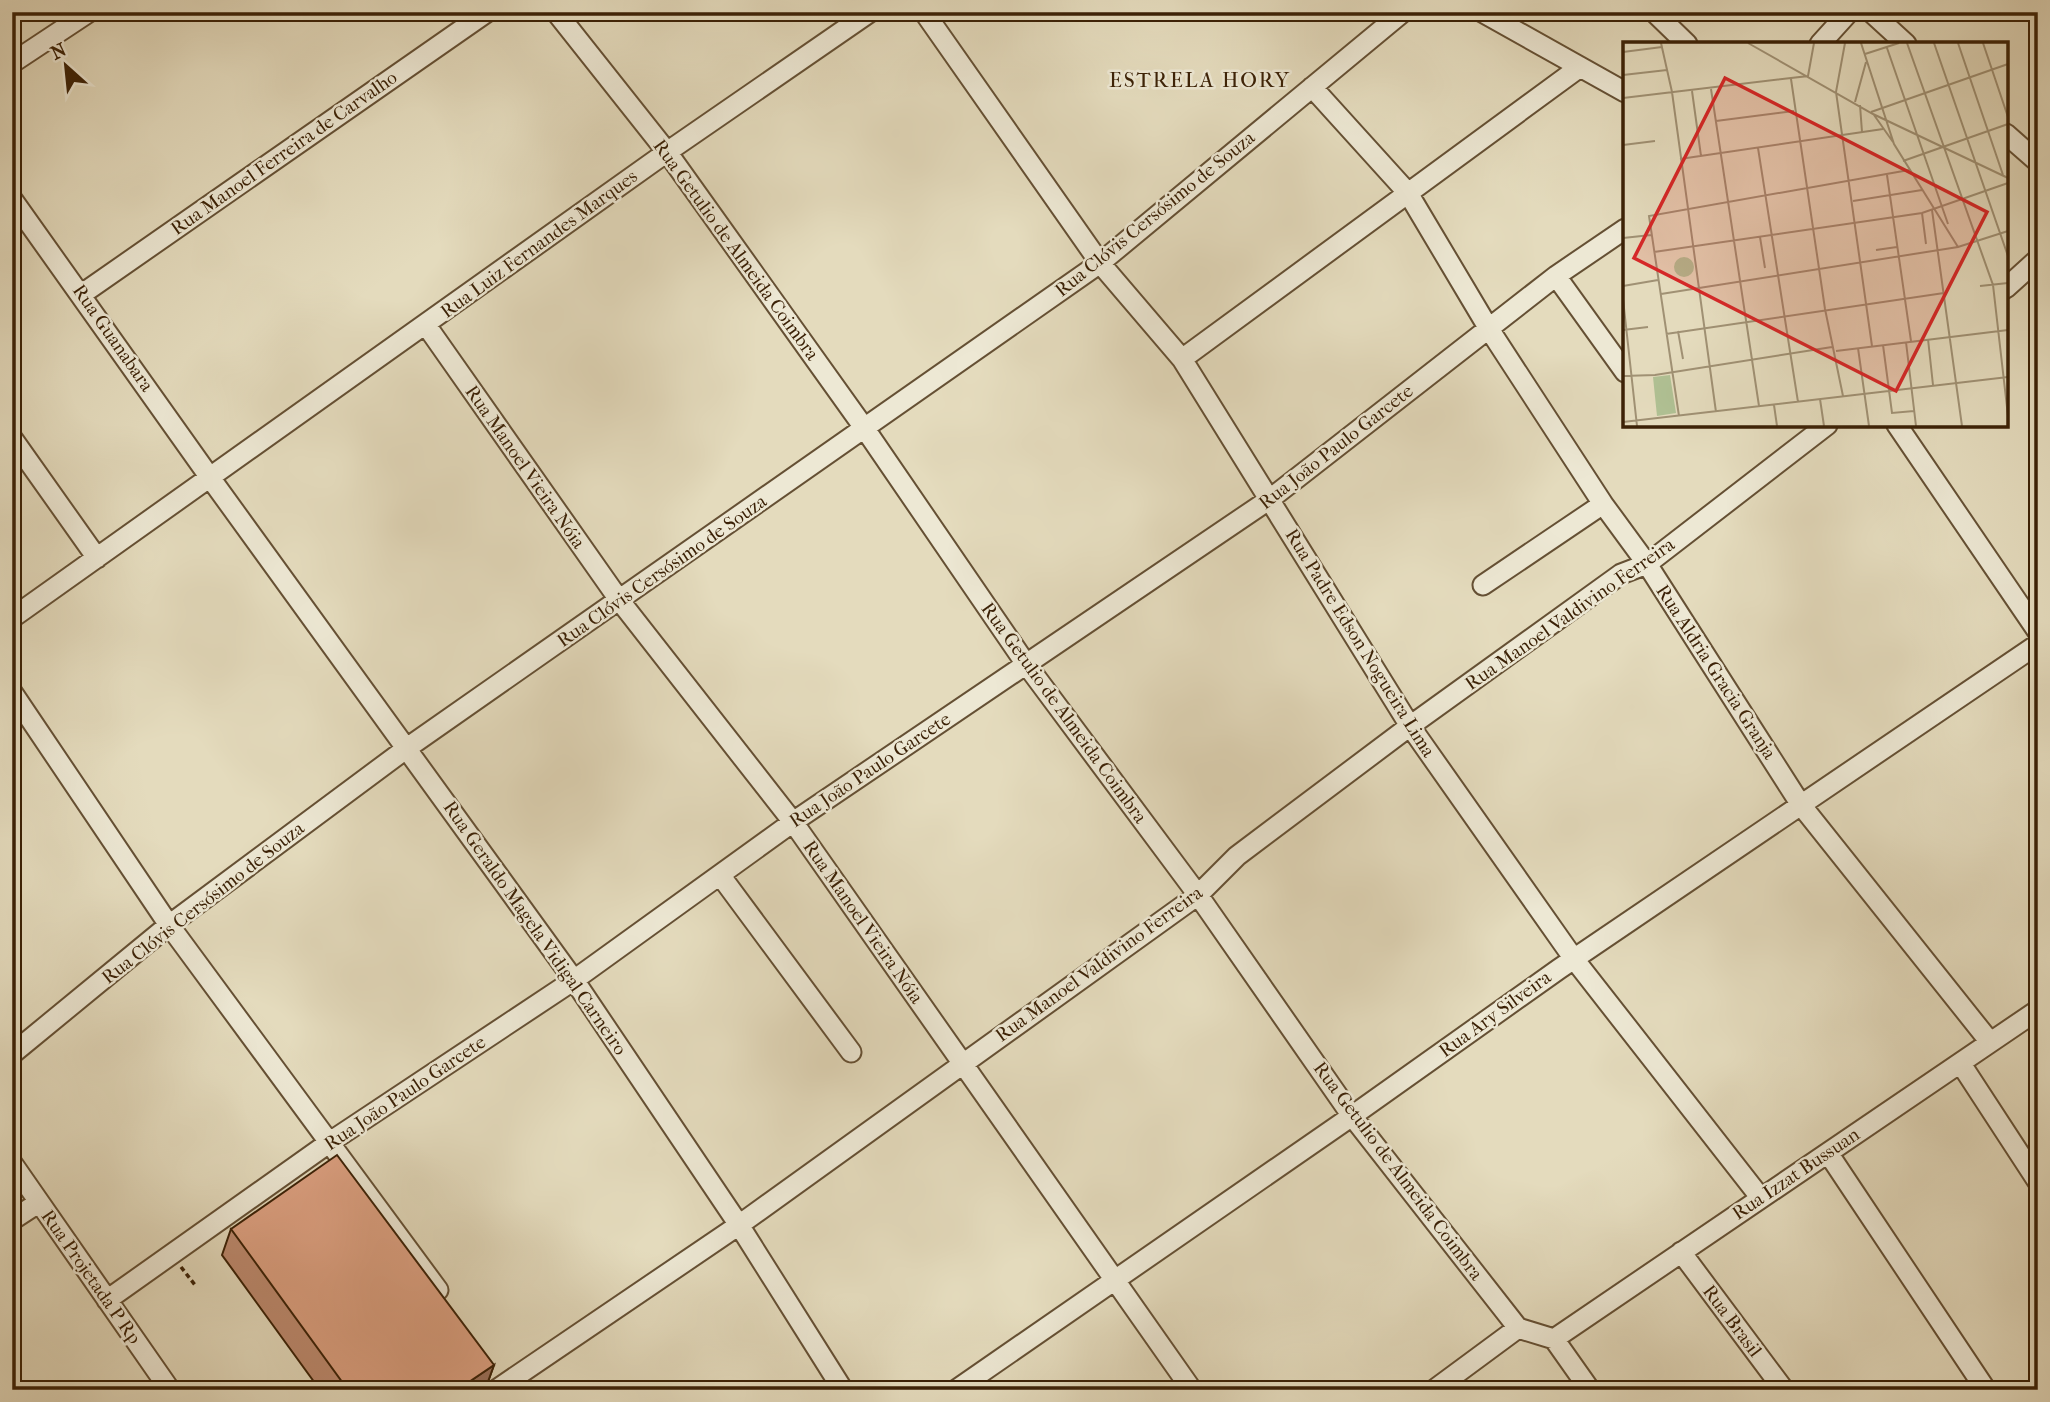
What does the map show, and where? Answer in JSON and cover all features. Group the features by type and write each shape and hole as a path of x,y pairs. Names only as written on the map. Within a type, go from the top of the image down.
{"street":[{"path":"12,63 89,12"},
{"name":"Rua Manoel Ferreira de Carvalho","path":"82,294 486,12"},
{"name":"Rua Getulio de Almeida Coimbra","path":"556,12 667,152 865,429 1026,664 1198,895 1352,1116 1518,1328"},
{"name":"Rua Luiz Fernandes Marques","path":"211,479 667,152 870,12"},
{"name":"Rua Padre Edson Nogueira Lima","path":"924,12 1100,263 1182,359 1410,726 1574,958 1760,1197"},
{"name":"Rua Clóvis Cersósimo de Souza","path":"12,1054 170,925 407,748 1100,263 1404,12"},
{"path":"1482,12 1623,91"},
{"path":"1654,12 1685,42"},
{"path":"1821,42 1849,12"},
{"path":"1871,12 1904,42"},
{"path":"1182,359 1580,67"},
{"name":"Rua Aldria Gracia Granja","path":"1312,87 1408,193 1489,329 1603,504 1647,564 1801,804 1990,1042"},
{"path":"2008,136 2038,162"},
{"name":"Rua Guanabara","path":"12,199 211,479"},
{"name":"Rua João Paulo Garcete","path":"107,1300 330,1143 574,980 793,822 1270,499 1556,276 1623,230"},
{"path":"2008,286 2038,258"},
{"path":"1556,276 1623,369"},
{"name":"Rua Manoel Vieira Nóia","path":"426,325 620,601 793,822 1192,1390"},
{"name":"Rua Manoel Valdivino Ferreira","path":"503,1383 739,1225 960,1063 1198,895 1237,856 1410,726 1621,575 1647,564 1824,427"},
{"path":"1898,427 2038,632"},
{"path":"12,438 97,558"},
{"path":"12,618 211,479"},
{"name":"Rua Geraldo Magela Vidigal Carneiro","path":"211,479 574,980 739,1225 842,1390"},
{"path":"1483,585 1603,504"},
{"name":"Rua Ary Silveira","path":"956,1390 1352,1116 1574,958 2038,644"},
{"path":"12,692 170,925 450,1306"},
{"path":"720,875 851,1052"},
{"name":"Rua Izzat Bussuan","path":"1554,1339 2038,1010"},
{"path":"1961,1064 2038,1182"},
{"path":"1828,1153 1986,1390"},
{"name":"Rua Projetada P Rp","path":"12,1163 170,1390"},
{"path":"12,1220 38,1203"},
{"name":"Rua Brasil","path":"1681,1252 1784,1390"},
{"path":"1434,1390 1518,1328 1554,1339 1590,1390"}],"building":[{"path":"337,1155 494,1365 457,1390 348,1390 231,1229"}],"district":[{"name":"ESTRELA HORY","path":"1200,80"}]}
